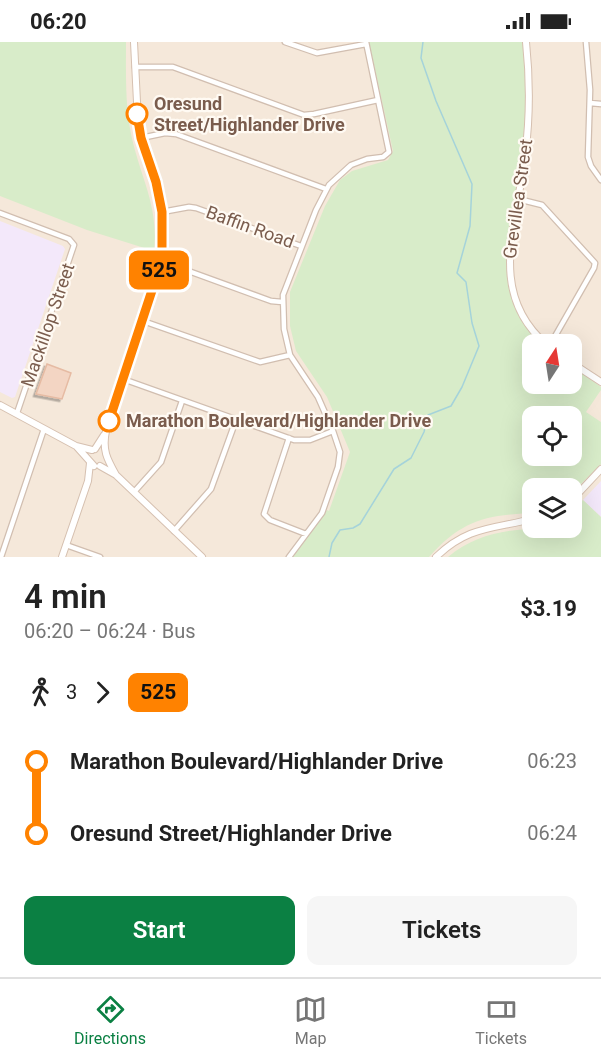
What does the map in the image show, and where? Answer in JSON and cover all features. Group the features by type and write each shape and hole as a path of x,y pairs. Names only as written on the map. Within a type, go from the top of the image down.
{"street":[{"path":"62,557 88,481 89,461 106,431 162,260 162,212 156,182 141,138 136,104 134,42"},
{"path":"285,42 317,53 366,43 389,152 383,157 367,159 351,165 341,172 326,189 286,285 282,302 284,330 290,355 318,397 340,452 338,468 322,513 289,557"},
{"name":"Grevillea Street","path":"526,42 529,91 528,128 510,251 511,285 522,315 535,334"},
{"path":"586,42 590,103 588,157 601,180"},
{"path":"135,67 173,67 304,114 314,114 378,100"},
{"path":"590,103 601,104"},
{"path":"141,138 165,133 176,134 326,189"},
{"path":"518,199 542,205 595,263 583,289 556,334"},
{"name":"Baffin Road","path":"162,212 189,207 196,208 301,246"},
{"name":"Mackillop Street","path":"0,213 69,239 74,245 16,413"},
{"path":"162,260 227,285 282,302"},
{"path":"143,321 260,362 290,355"},
{"path":"582,369 599,379"},
{"path":"123,379 289,438 304,441 333,431"},
{"path":"134,492 161,462 182,401"},
{"path":"0,405 76,446 100,450 116,475"},
{"path":"174,531 211,489 236,420"},
{"path":"1,557 44,429"},
{"path":"88,481 105,456 106,431"},
{"path":"289,438 264,514 270,520 306,534"},
{"path":"76,446 89,461 116,475 202,557"},
{"path":"582,489 601,469"},
{"path":"436,557 451,544 476,531 522,521"},
{"path":"66,545 100,557"}],"shaded area":[{"path":"0,42 601,42 601,557 0,557"},
{"path":"0,221 63,246 65,249 15,397 12,398 0,392"},
{"path":"601,481 601,517 583,500"}],"green space":[{"path":"0,42 126,42 129,123 154,219 154,251 87,230 0,196"},
{"path":"369,42 526,42 525,151 509,237 507,264 513,298 538,334 522,334 522,394 582,394 582,373 601,387 586,412 601,422 601,464 582,483 582,478 522,478 522,514 487,518 475,522 452,535 429,557 293,557 327,510 329,511 350,452 327,397 296,351 290,326 290,292 325,206 340,180 352,171 388,160 393,151"},
{"path":"582,501 601,517 601,557 448,557 476,540 507,531 522,529 522,538 582,538"}],"building":[{"path":"47,364 71,373 62,399 36,394"}],"waterway":[{"path":"329,557 332,543 340,530 353,528 360,524 394,469 411,458 424,432 428,415 451,406 462,387 479,346 472,323 466,282 457,273 470,226 472,184 436,101 421,58 423,42"}],"bus line":[{"name":"525","path":"109,421 162,260 164,232 162,212 156,182 141,138 137,114"}],"place":[{"name":"Oresund Street/Highlander Drive","path":"137,114"},
{"name":"Marathon Boulevard/Highlander Drive","path":"109,421"}]}
